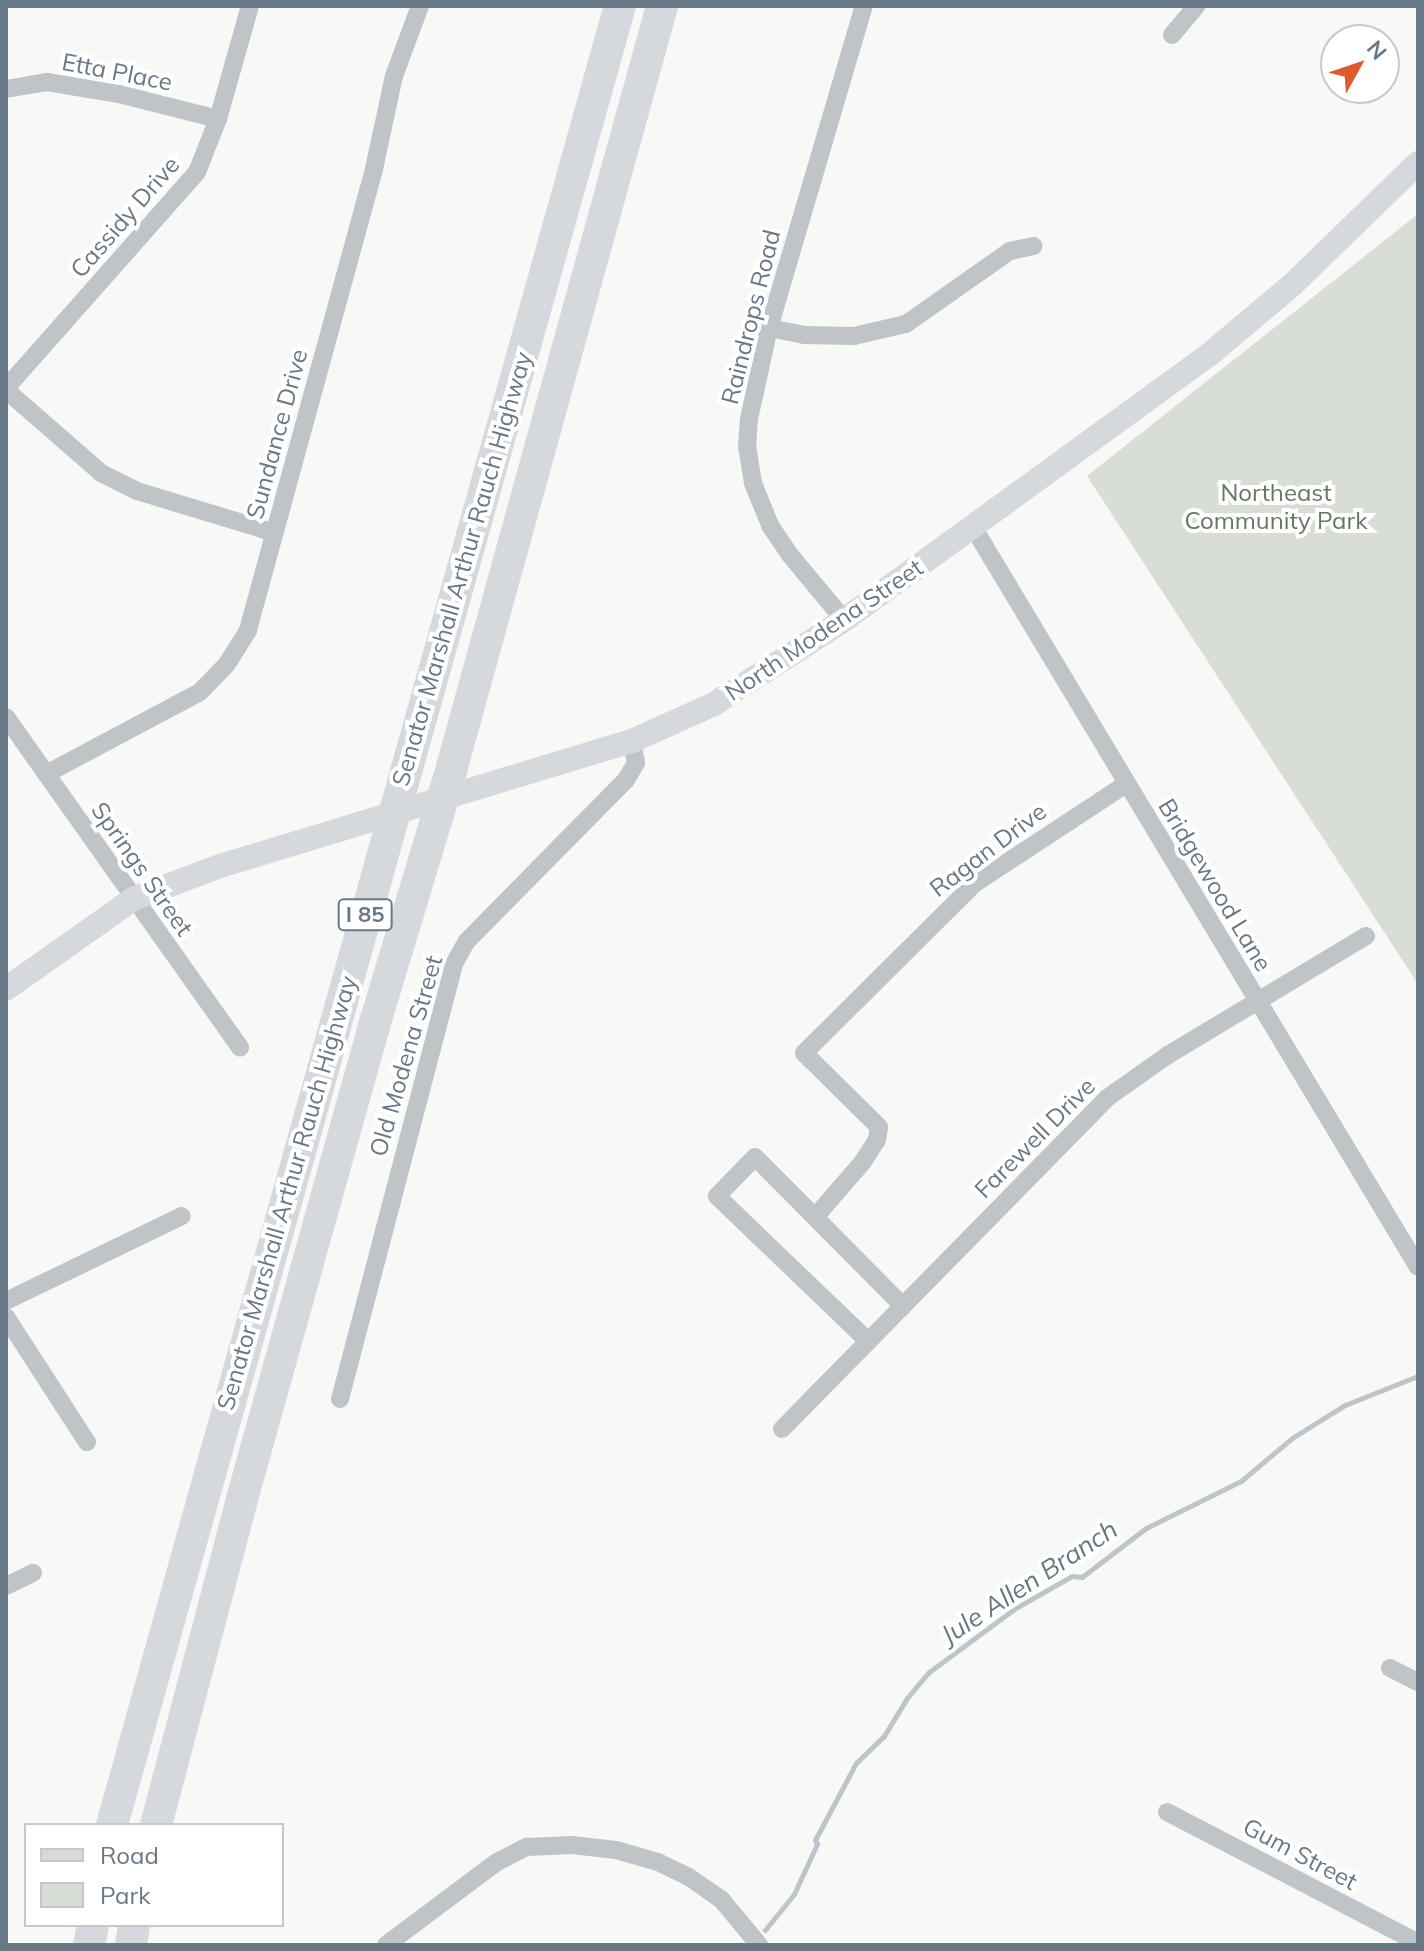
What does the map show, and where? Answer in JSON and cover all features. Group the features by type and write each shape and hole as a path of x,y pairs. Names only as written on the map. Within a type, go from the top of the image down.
{"highway":[{"name":"Senator Marshall Arthur Rauch Highway","path":"113,1823 620,6"},
{"name":"Senator Marshall Arthur Rauch Highway","path":"157,1823 374,1026 452,767 662,6"}],"street":[{"name":"Cassidy Drive","path":"6,389 197,172 218,119 250,6"},
{"name":"Sundance Drive","path":"46,774 200,692 227,664 248,630 374,169 394,76 420,6"},
{"name":"Raindrops Road","path":"844,620 770,525 753,483 747,447 749,419 769,328 864,6"},
{"path":"1172,35 1196,6"},
{"name":"Etta Place","path":"6,89 47,82 119,94 218,119"},
{"name":"North Modena Street","path":"6,989 133,899 220,866 632,741 714,704 844,620 1209,355 1293,284 1418,163"},
{"path":"769,328 804,335 854,336 906,324 1010,251 1033,246"},
{"path":"6,389 101,473 137,491 275,533"},
{"name":"Bridgewood Lane","path":"973,527 1418,1267"},
{"name":"Springs Street","path":"6,717 240,1048"},
{"name":"Old Modena Street","path":"340,1399 454,964 467,941 626,780 636,763 632,741"},
{"name":"Ragan Drive","path":"815,1217 862,1163 877,1140 879,1127 804,1053 974,884 1126,784"},
{"name":"Farewell Drive","path":"782,1429 1107,1098 1168,1055 1366,936"},
{"path":"868,1341 717,1196 755,1157 903,1306"},
{"path":"6,1301 182,1216"},
{"path":"6,1317 87,1442"},
{"path":"6,1586 33,1573"},
{"path":"1390,1668 1418,1682"},
{"name":"Gum Street","path":"1167,1812 1413,1936"},
{"path":"386,1945 497,1862 527,1847 572,1845 636,1856 689,1877 721,1899 759,1945"}],"green space":[{"name":"Northeast Community Park","path":"1418,214 1418,984 1087,476"}],"waterway":[{"name":"Jule Allen Branch","path":"765,1930 794,1894 817,1844 815,1840 856,1763 884,1736 907,1698 929,1672 1014,1609 1072,1576 1082,1577 1146,1528 1241,1481 1292,1438 1345,1405 1418,1376"}]}
